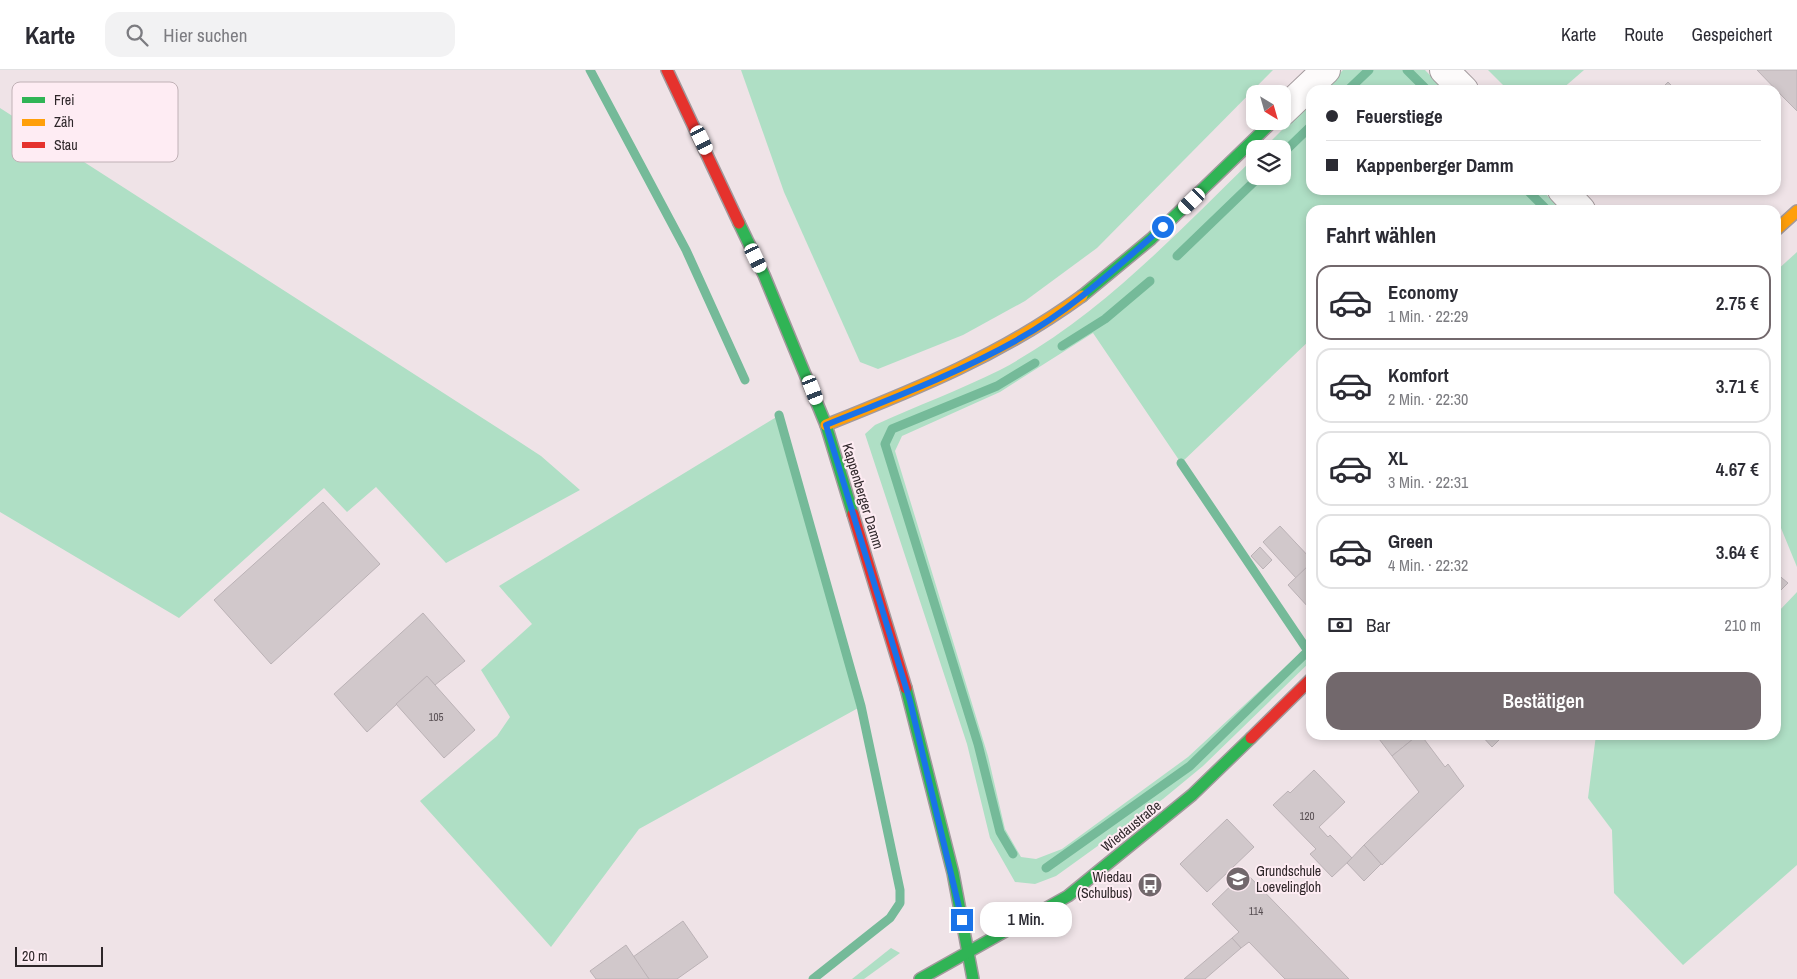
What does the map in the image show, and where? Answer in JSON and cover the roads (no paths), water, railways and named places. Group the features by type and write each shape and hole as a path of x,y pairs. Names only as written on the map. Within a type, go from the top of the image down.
{"main road":[{"name":"Kappenberger Damm","path":"667,70 764,275 826,425 910,701 953,873 973,979"},
{"path":"826,425 936,380 1017,340 1088,292 1178,214 1264,130"},
{"path":"1781,225 1797,211"},
{"name":"Wiedaustraße","path":"920,979 1068,896 1192,796 1306,685"}],"street":[{"path":"1310,85 1326,70"},
{"path":"1444,70 1459,85"},
{"path":"1291,103 1306,89"},
{"path":"1567,195 1576,205"}],"waterway":[{"path":"590,70 686,250 745,380"},
{"path":"1353,85 1369,70"},
{"path":"1407,70 1422,85"},
{"path":"1291,145 1306,131"},
{"path":"1177,256 1251,185"},
{"path":"1532,195 1542,205"},
{"path":"1062,346 1105,319 1150,281"},
{"path":"1013,854 1000,832 978,744 885,444 892,429 997,386 1035,363"},
{"path":"779,415 861,706 900,890 900,903 890,918 813,979"},
{"path":"1181,463 1306,648"},
{"path":"1046,868 1190,766 1306,653"}],"place":[{"name":"Grundschule Loevelingloh","path":"1238,879"},
{"name":"Wiedau (Schulbus)","path":"1150,885"}]}
